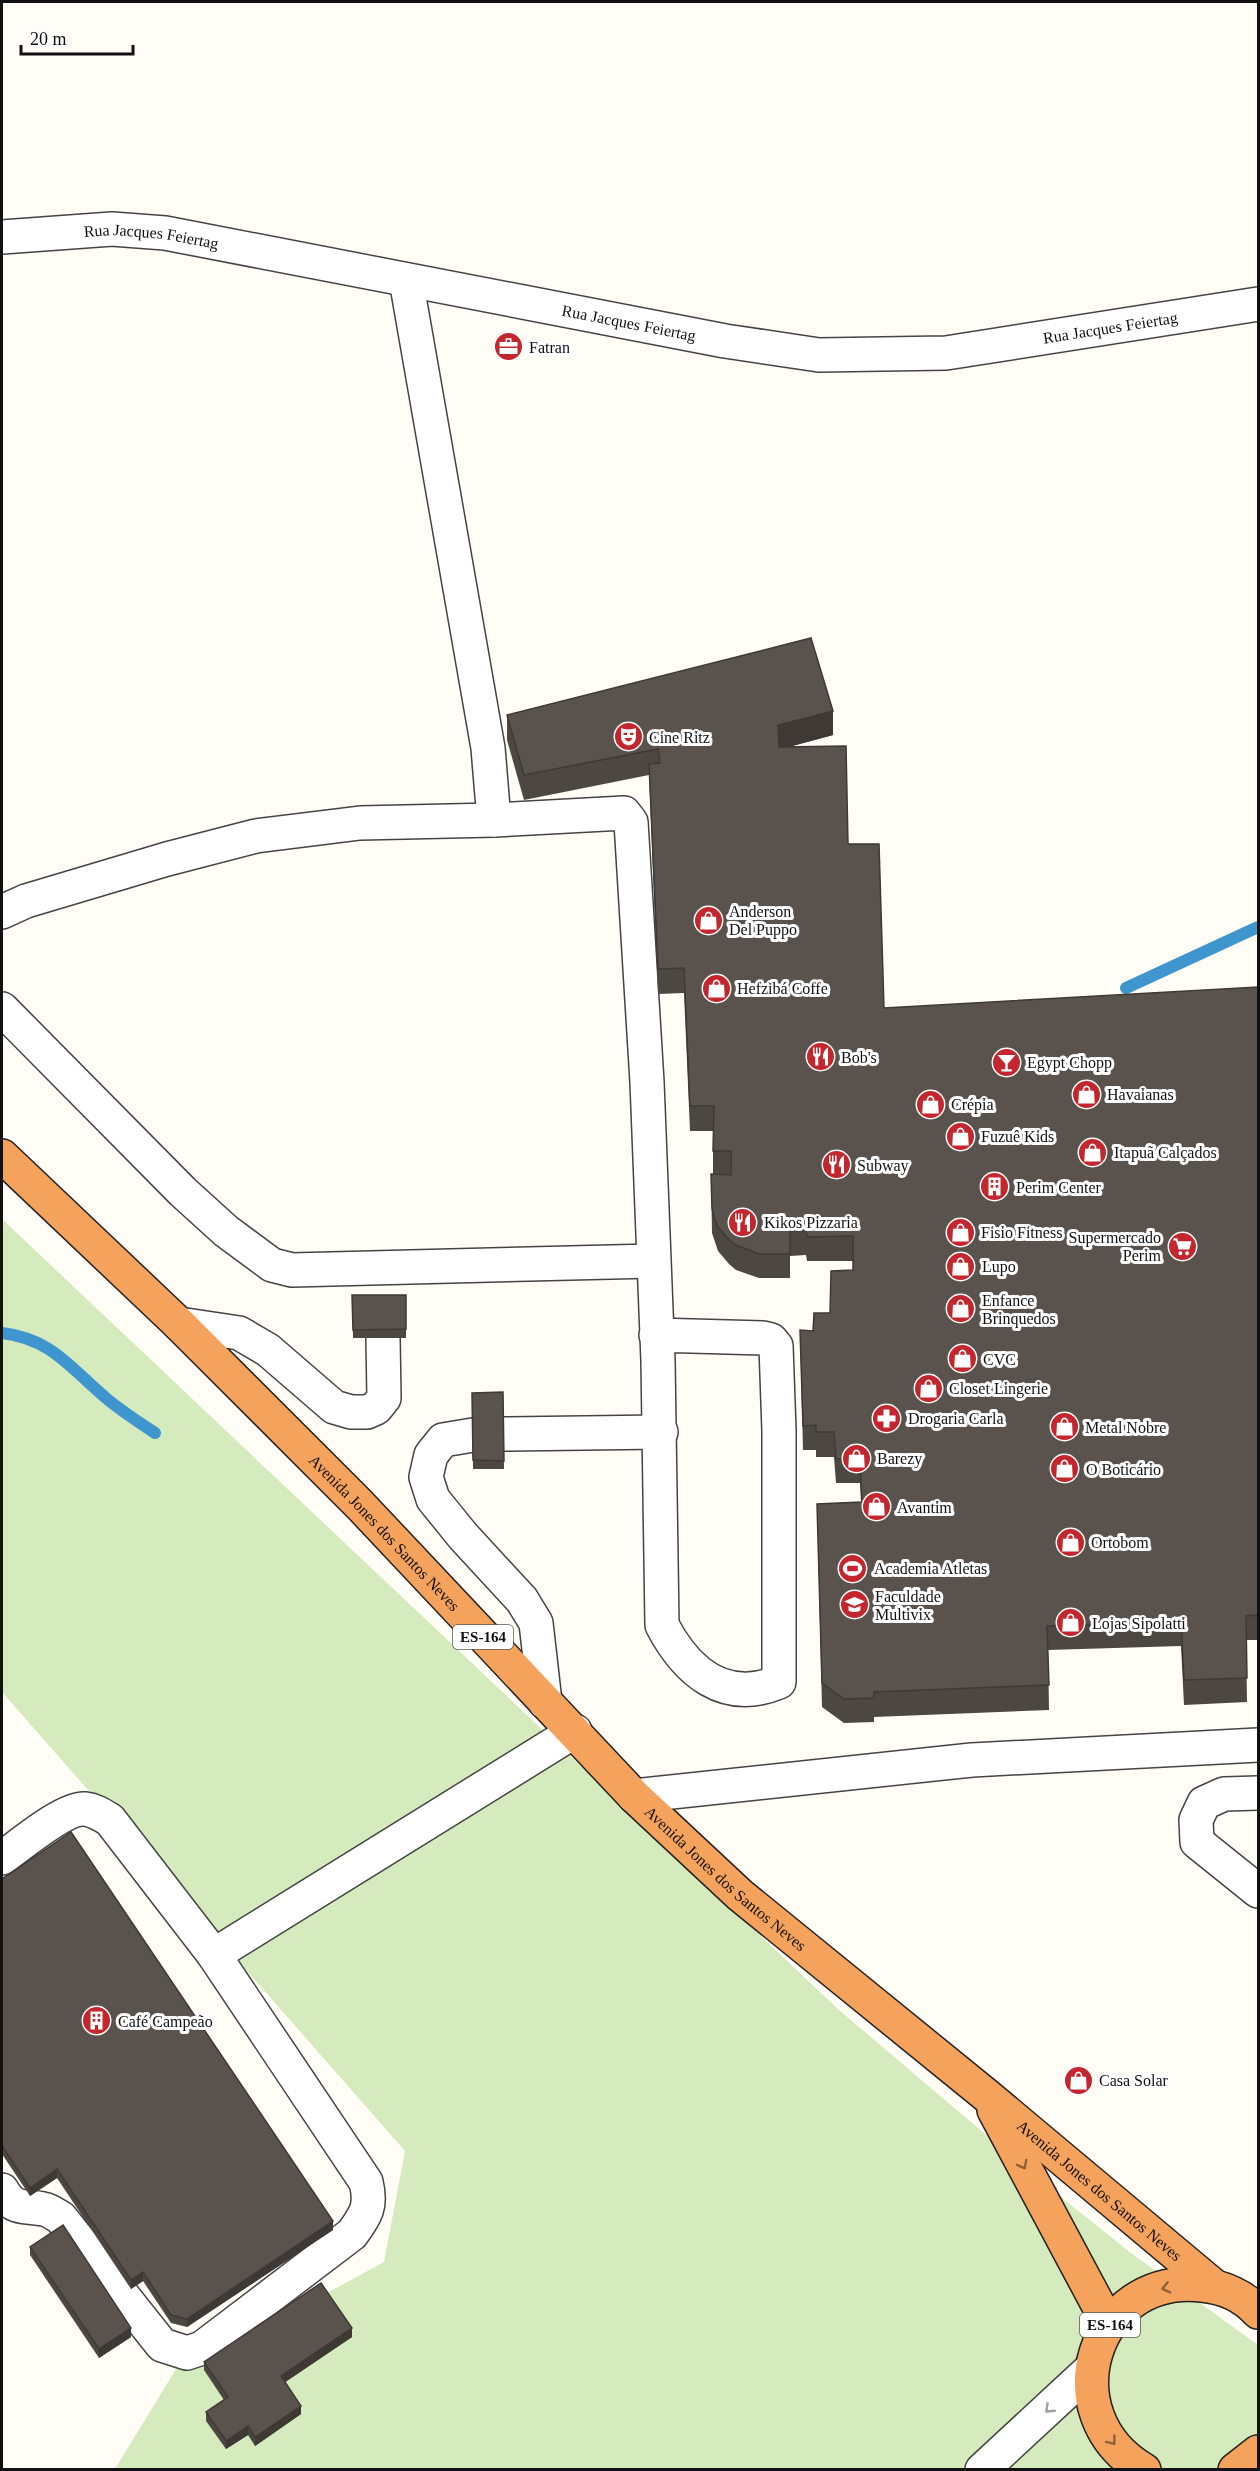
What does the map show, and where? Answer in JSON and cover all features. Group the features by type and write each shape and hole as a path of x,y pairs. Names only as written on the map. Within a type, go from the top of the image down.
{"highway":[{"name":"Avenida Jones dos Santos Neves","path":"2,1156 179,1324 360,1505 634,1796 740,1895 986,2095 1214,2286"},
{"name":"Avenida Jones dos Santos Neves","path":"986,2095 1109,2325"},
{"name":"Avenida Jones dos Santos Neves","path":"1144,2469 1123,2455 1108,2437 1097,2416 1091,2393 1091,2369 1097,2346 1109,2325 1125,2308 1144,2295 1167,2286 1191,2284 1214,2286 1237,2295 1258,2309"},
{"path":"1235,2469 1258,2452"}],"street":[{"name":"Rua Jacques Feiertag","path":"2,237 112,229 165,233 725,340 819,355 946,353 1258,304"},
{"path":"405,280 488,748 494,820"},
{"path":"2,912 26,902 167,859 256,836 360,823 494,820 619,812 628,816 631,822 647,1082 653,1261 656,1335 661,1432 662,1625 672,1645 698,1674 715,1683 734,1688 765,1687 779,1682 779,1431 776,1346 771,1340 755,1337 656,1335"},
{"path":"2,1009 183,1192 226,1231 272,1265 292,1270 379,1280 653,1261"},
{"path":"179,1324 239,1333 268,1350 334,1407 351,1412 367,1412 376,1408 384,1398 383,1338"},
{"path":"544,1702 536,1623 522,1600 463,1536 433,1499 426,1477 431,1455 443,1440 488,1434 661,1432"},
{"path":"214,1955 575,1731"},
{"path":"634,1796 972,1760 1258,1745"},
{"path":"1258,1793 1224,1794 1204,1803 1196,1820 1197,1842 1258,1891"},
{"path":"2,1858 68,1813 83,1808 98,1812 110,1820 214,1955 366,2182 370,2199 364,2218 352,2234 202,2348 187,2353 162,2345 62,2218 46,2209 19,2208 7,2199 2,2190"},
{"path":"982,2469 1091,2369"}],"green space":[{"path":"2,1219 839,2010 1032,2174 1131,2253 1258,2345 1258,2469 115,2469 176,2369 243,2357 327,2293 384,2262 405,2151 2,1692"}],"building":[{"name":"Perim Center","path":"811,638 833,711 778,725 779,747 846,746 848,844 879,844 884,1008 1258,987 1258,1615 1246,1616 1247,1678 1184,1680 1181,1621 1047,1626 1049,1685 874,1692 874,1698 844,1699 822,1683 817,1504 862,1502 860,1459 836,1459 834,1432 816,1432 816,1425 803,1426 800,1330 813,1331 814,1313 830,1313 831,1271 853,1270 853,1236 807,1237 806,1230 790,1231 790,1254 759,1254 736,1245 718,1227 712,1208 711,1174 731,1175 731,1151 713,1151 714,1106 690,1106 684,968 658,969 649,764 660,763 658,749 524,775 507,715"},
{"path":"352,1295 406,1295 406,1329 353,1330"},
{"path":"503,1392 504,1461 473,1460 472,1393"},
{"name":"Café Campeão","path":"71,1832 333,2221 187,2319 171,2315 143,2272 131,2280 57,2169 30,2188 2,2146 2,1879"},
{"path":"63,2225 131,2328 99,2349 30,2247"},
{"path":"321,2283 352,2328 281,2376 301,2406 255,2437 248,2426 226,2441 206,2412 228,2397 204,2362"}],"waterway":[{"path":"1126,988 1258,927"},
{"path":"2,1333 19,1336 47,1348 112,1403 155,1433"}],"place":[{"name":"Fatran","path":"508,347"},
{"name":"Cine Ritz","path":"628,737"},
{"name":"Anderson Del Puppo","path":"708,920"},
{"name":"Hefzibá Coffe","path":"716,988"},
{"name":"Bob's","path":"820,1057"},
{"name":"Egypt Chopp","path":"1006,1062"},
{"name":"Havaianas","path":"1086,1094"},
{"name":"Crépia","path":"930,1104"},
{"name":"Fuzuê Kids","path":"960,1136"},
{"name":"Itapuã Calçados","path":"1093,1152"},
{"name":"Subway","path":"836,1165"},
{"name":"Perim Center","path":"995,1187"},
{"name":"Kikos Pizzaria","path":"743,1222"},
{"name":"Fisio Fitness","path":"960,1232"},
{"name":"Supermercado Perim","path":"1182,1246"},
{"name":"Lupo","path":"961,1266"},
{"name":"Enfance Brinquedos","path":"961,1309"},
{"name":"CVC","path":"962,1359"},
{"name":"Closet Lingerie","path":"928,1388"},
{"name":"Drogaria Carla","path":"887,1418"},
{"name":"Metal Nobre","path":"1064,1427"},
{"name":"Barezy","path":"856,1458"},
{"name":"O Boticário","path":"1065,1469"},
{"name":"Avantim","path":"876,1507"},
{"name":"Ortobom","path":"1070,1542"},
{"name":"Academia Atletas","path":"853,1568"},
{"name":"Faculdade Multivix","path":"854,1605"},
{"name":"Lojas Sipolatti","path":"1071,1623"},
{"name":"Café Campeão","path":"97,2021"},
{"name":"Casa Solar","path":"1078,2080"}]}
